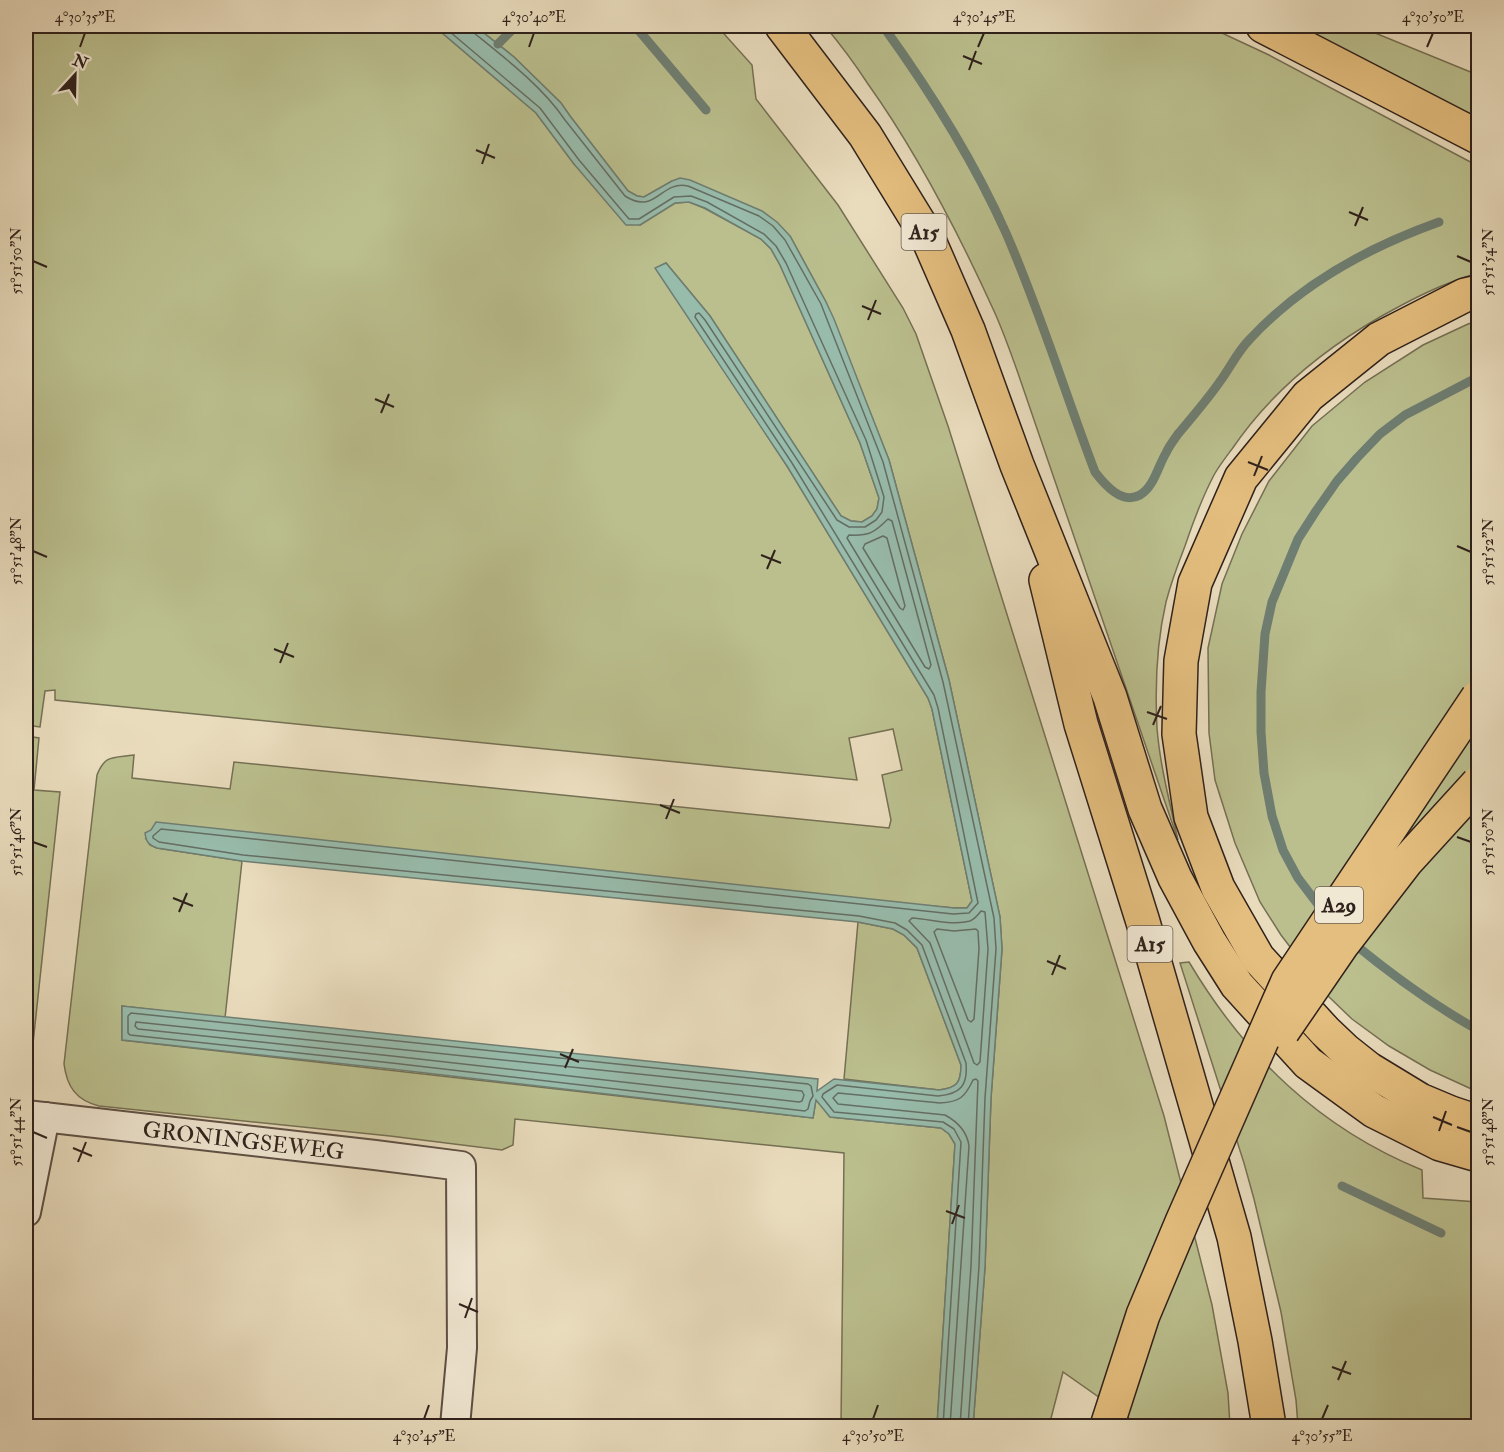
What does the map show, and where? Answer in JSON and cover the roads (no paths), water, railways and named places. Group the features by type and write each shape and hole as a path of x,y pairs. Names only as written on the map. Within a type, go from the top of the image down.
{"highway":[{"name":"A15","path":"782,26 865,135 927,236 968,330 1017,465 1110,697 1145,809 1175,878 1209,941 1237,985 1308,1063 1374,1111 1440,1144 1479,1155"},
{"path":"1263,26 1479,137"},
{"path":"1479,292 1465,295 1379,339 1308,396 1241,478 1195,583 1181,661 1179,734 1191,817 1218,888 1258,958 1325,1031 1369,1069 1420,1100 1479,1122"},
{"name":"A15","path":"1017,465 1081,724 1143,922 1234,1238 1269,1426"},
{"name":"A29","path":"1107,1426 1143,1315 1288,981 1479,697"},
{"path":"1225,1127 1289,1020 1342,945 1406,862 1479,783"}],"street":[{"name":"GRONINGSEWEG","path":"35,1116 460,1166 462,1348 455,1426"},
{"path":"26,1212 35,1116"}],"water":[{"path":"434,26 475,26 514,57 561,103 628,191 644,197 680,178 690,180 762,211 777,222 790,236 834,319 889,460 949,680 1000,917 1002,949 991,1098 985,1267 973,1426 937,1426 955,1144 949,1134 941,1128 830,1117 816,1100 813,1118 122,1040 122,1006 818,1079 817,1091 834,1079 939,1090 954,1086 959,1080 961,1065 917,948 904,935 893,929 858,922 242,861 157,848 147,841 145,833 151,830 156,822 954,908 967,908 972,901 928,698 787,466 655,268 666,263 710,316 841,516 851,521 862,522 872,516 877,509 879,498 860,443 771,249 761,239 705,208 689,202 675,203 640,225 626,225 574,164 536,113"}],"waterway":[{"path":"498,44 516,26"},
{"path":"635,26 706,110"},
{"path":"883,26 950,126 993,206 1030,292 1095,472 1109,488 1120,496 1140,495 1149,487 1178,434 1211,394 1242,348 1270,319 1291,301 1337,269 1387,243 1439,222"},
{"path":"1326,915 1298,878 1283,850 1272,816 1264,773 1261,692 1265,634 1272,602 1298,539 1337,481 1357,458 1380,434 1405,415 1478,377"},
{"path":"1352,942 1413,989 1478,1030"},
{"path":"1342,1186 1441,1233"}]}
